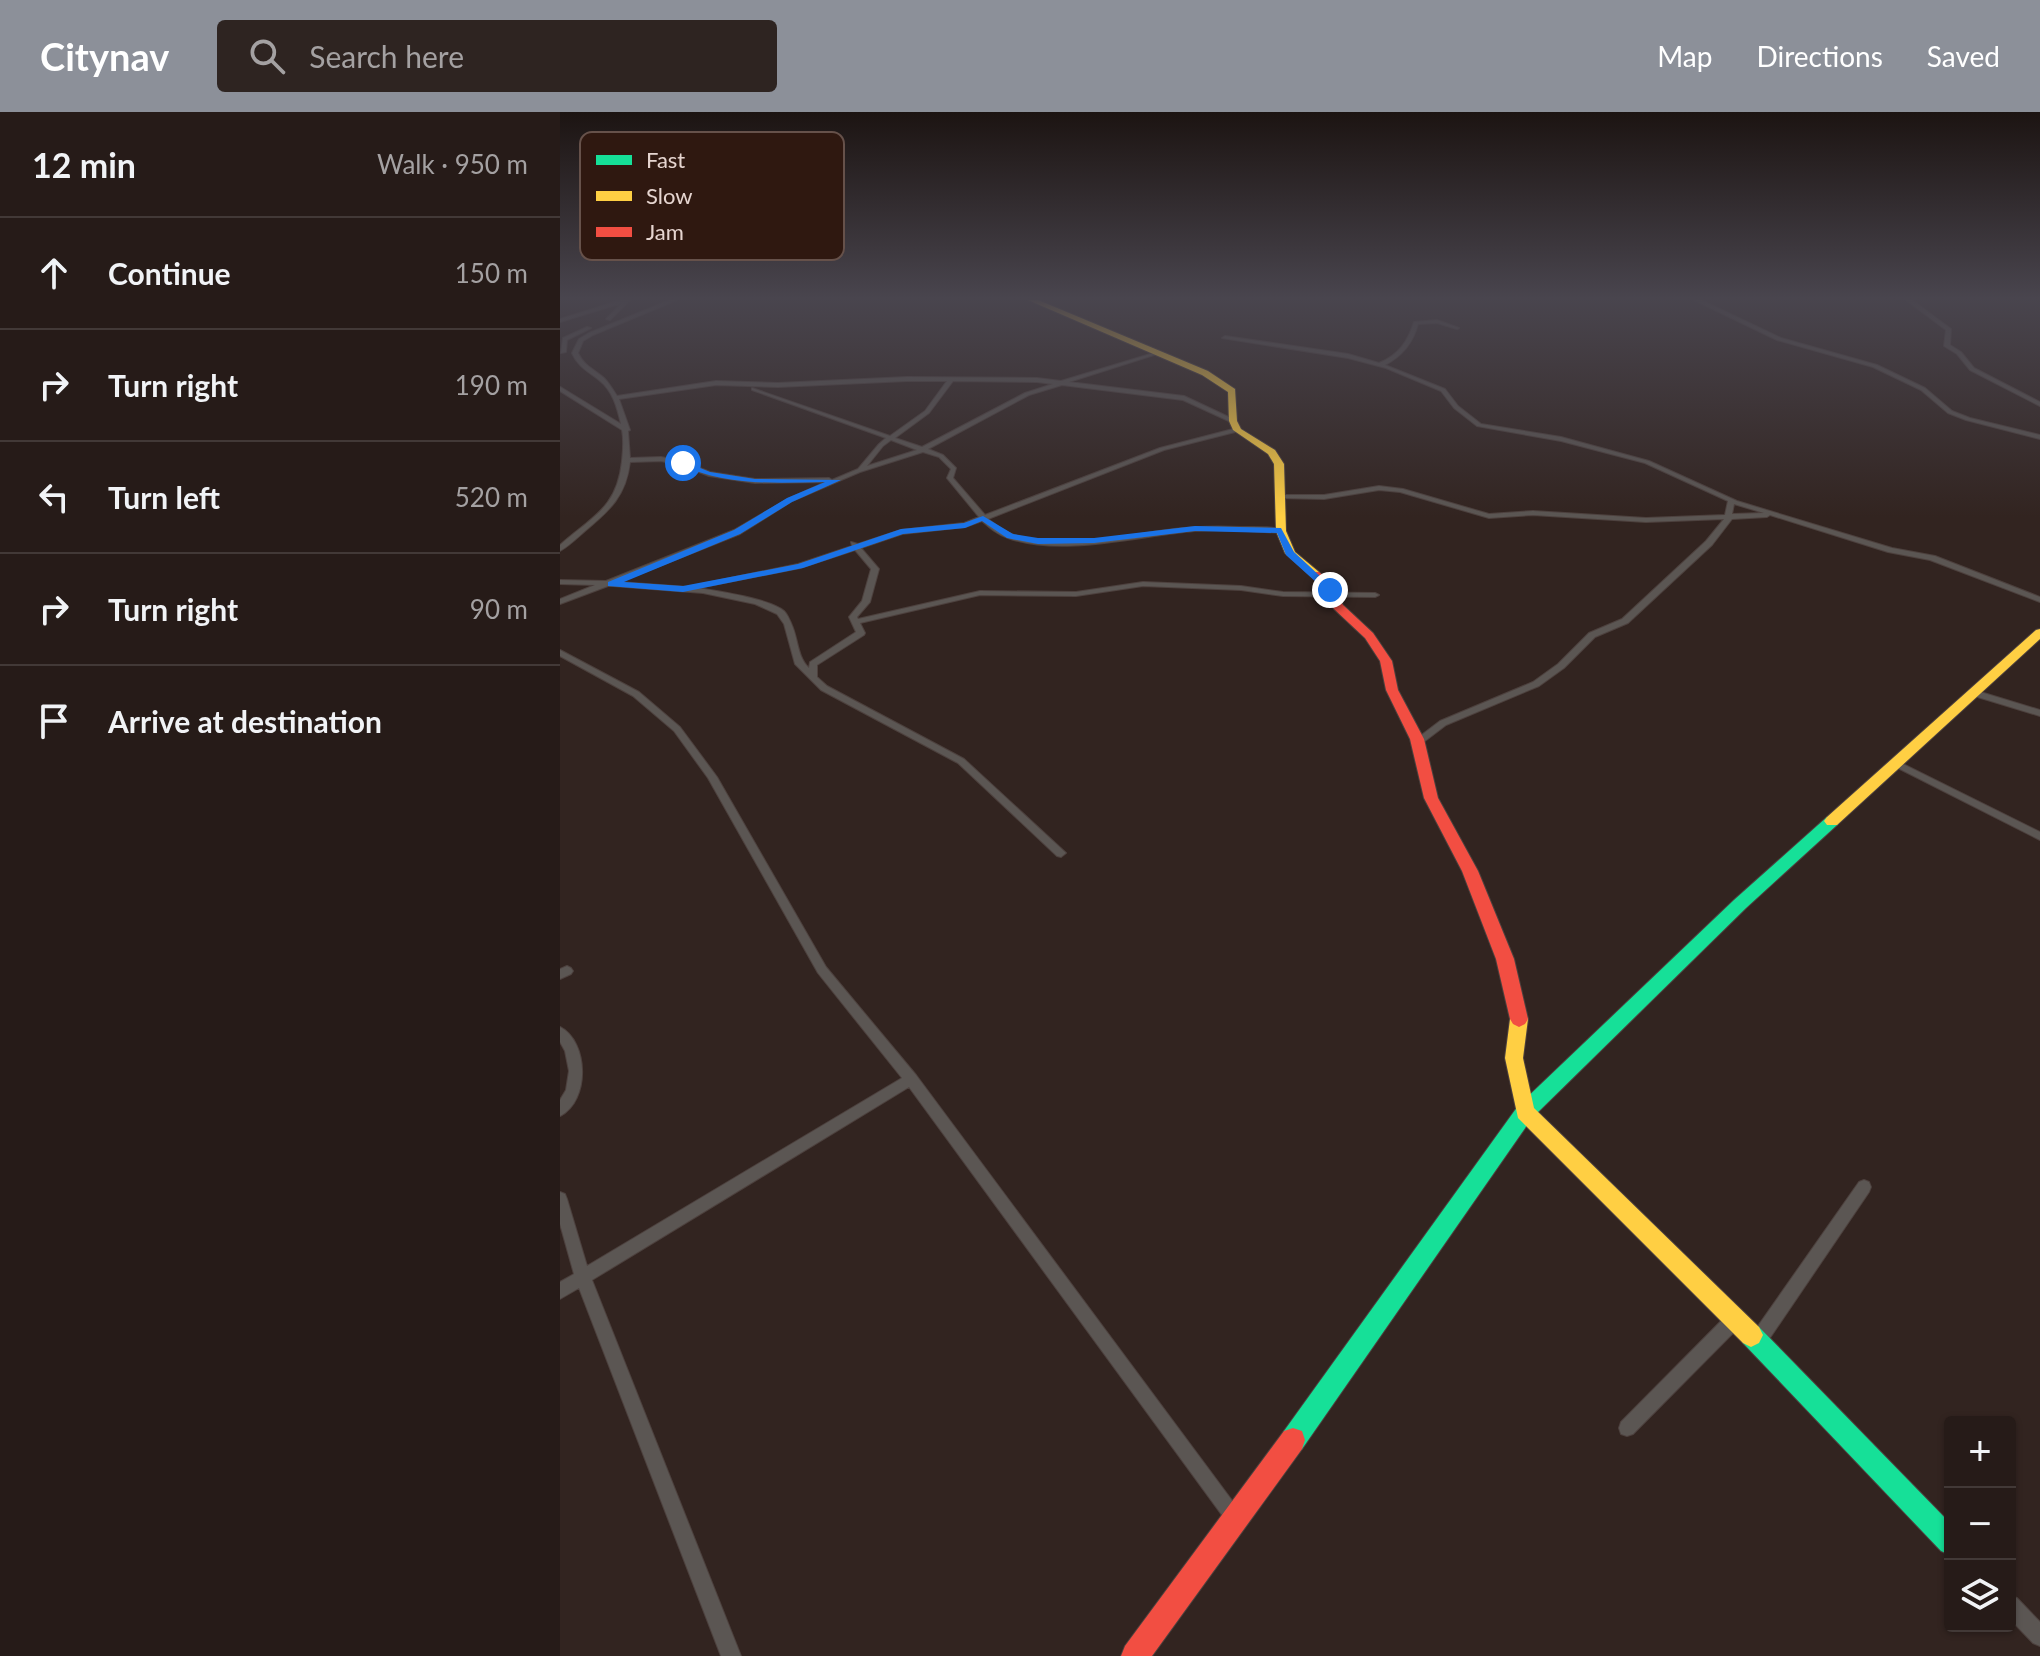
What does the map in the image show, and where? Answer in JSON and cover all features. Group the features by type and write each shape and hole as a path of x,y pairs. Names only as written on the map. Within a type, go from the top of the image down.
{"street":[{"path":"560,549 616,498 625,460 627,430 605,382 592,372"},
{"path":"560,602 737,532 790,500 861,470 921,450 1027,394 1095,372"},
{"path":"1199,372 1226,384 1234,395 1235,426"},
{"path":"1404,372 1443,390 1456,407 1479,425 1550,437 1647,462 1731,501 1881,547 1932,558 2040,600"},
{"path":"1888,372 1923,389 1950,412 2040,437"},
{"path":"1978,372 2040,404"},
{"path":"614,398 702,384 741,386 951,380 1063,382 1184,398 1235,426 1275,456 1280,470 1278,496 1281,531 1290,553 1326,583 1338,607 1380,650 1394,695 1418,742 1433,804 1470,871 1505,959 1519,1016 1514,1058 1525,1112 1735,1319 1944,1536"},
{"path":"861,470 876,449 919,420 951,380"},
{"path":"741,386 943,457 954,469 950,478 983,518 1010,536 1038,541 1094,541 1195,529 1281,531"},
{"path":"560,392 569,394 627,430"},
{"path":"683,589 800,566 854,544 901,532 965,525 1162,449 1235,426"},
{"path":"625,460 661,459 683,463 709,474 755,481 837,480"},
{"path":"1278,496 1324,497 1379,488 1401,490 1489,516 1533,513 1604,519 1780,516"},
{"path":"1418,742 1443,723 1536,684 1561,666 1592,635 1625,621 1709,543 1728,519 1731,501"},
{"path":"813,678 813,664 861,633 853,617 866,602 875,569 854,544"},
{"path":"560,582 683,589 780,612 788,624 799,664 813,678 838,698 961,761 1061,853"},
{"path":"856,622 980,593 1076,594 1143,584 1375,595"},
{"path":"1135,1656 1236,1521 1525,1112 1740,904 1974,693 2034,645 2040,633"},
{"path":"560,653 636,694 677,729 712,777 822,970 911,1079 1236,1521"},
{"path":"1974,693 2040,713"},
{"path":"1895,763 2040,836"},
{"path":"560,1032 571,1044 578,1066 567,1102 560,1110"},
{"path":"560,1291 911,1079"},
{"path":"1757,1342 1864,1187"},
{"path":"560,1199 583,1278 731,1656"},
{"path":"1627,1428 1735,1319"},
{"path":"2016,1611 2040,1636"}],"traffic: fast":[{"path":"1293,1440 1525,1112 1740,904 1832,821"},
{"path":"1751,1335 1944,1536"}],"traffic: slow":[{"path":"1203,372 1232,391 1233,421 1237,430 1272,452 1279,464 1281,531 1290,553 1315,574"},
{"path":"1832,821 2040,633"},
{"path":"1519,1019 1514,1058 1525,1112 1751,1335"}],"traffic: jam":[{"path":"1315,574 1326,583 1338,607 1369,636 1386,661 1392,690 1417,739 1431,798 1470,871 1505,959 1519,1019"},
{"path":"1135,1656 1293,1440"}],"route":[{"path":"683,463 709,474 761,482 796,478 837,480 790,500 737,532 611,584 683,589 800,566 854,545 901,532 965,525 983,518 1010,536 1038,541 1094,541 1204,528 1281,531 1293,557 1326,583 1330,590"}]}
